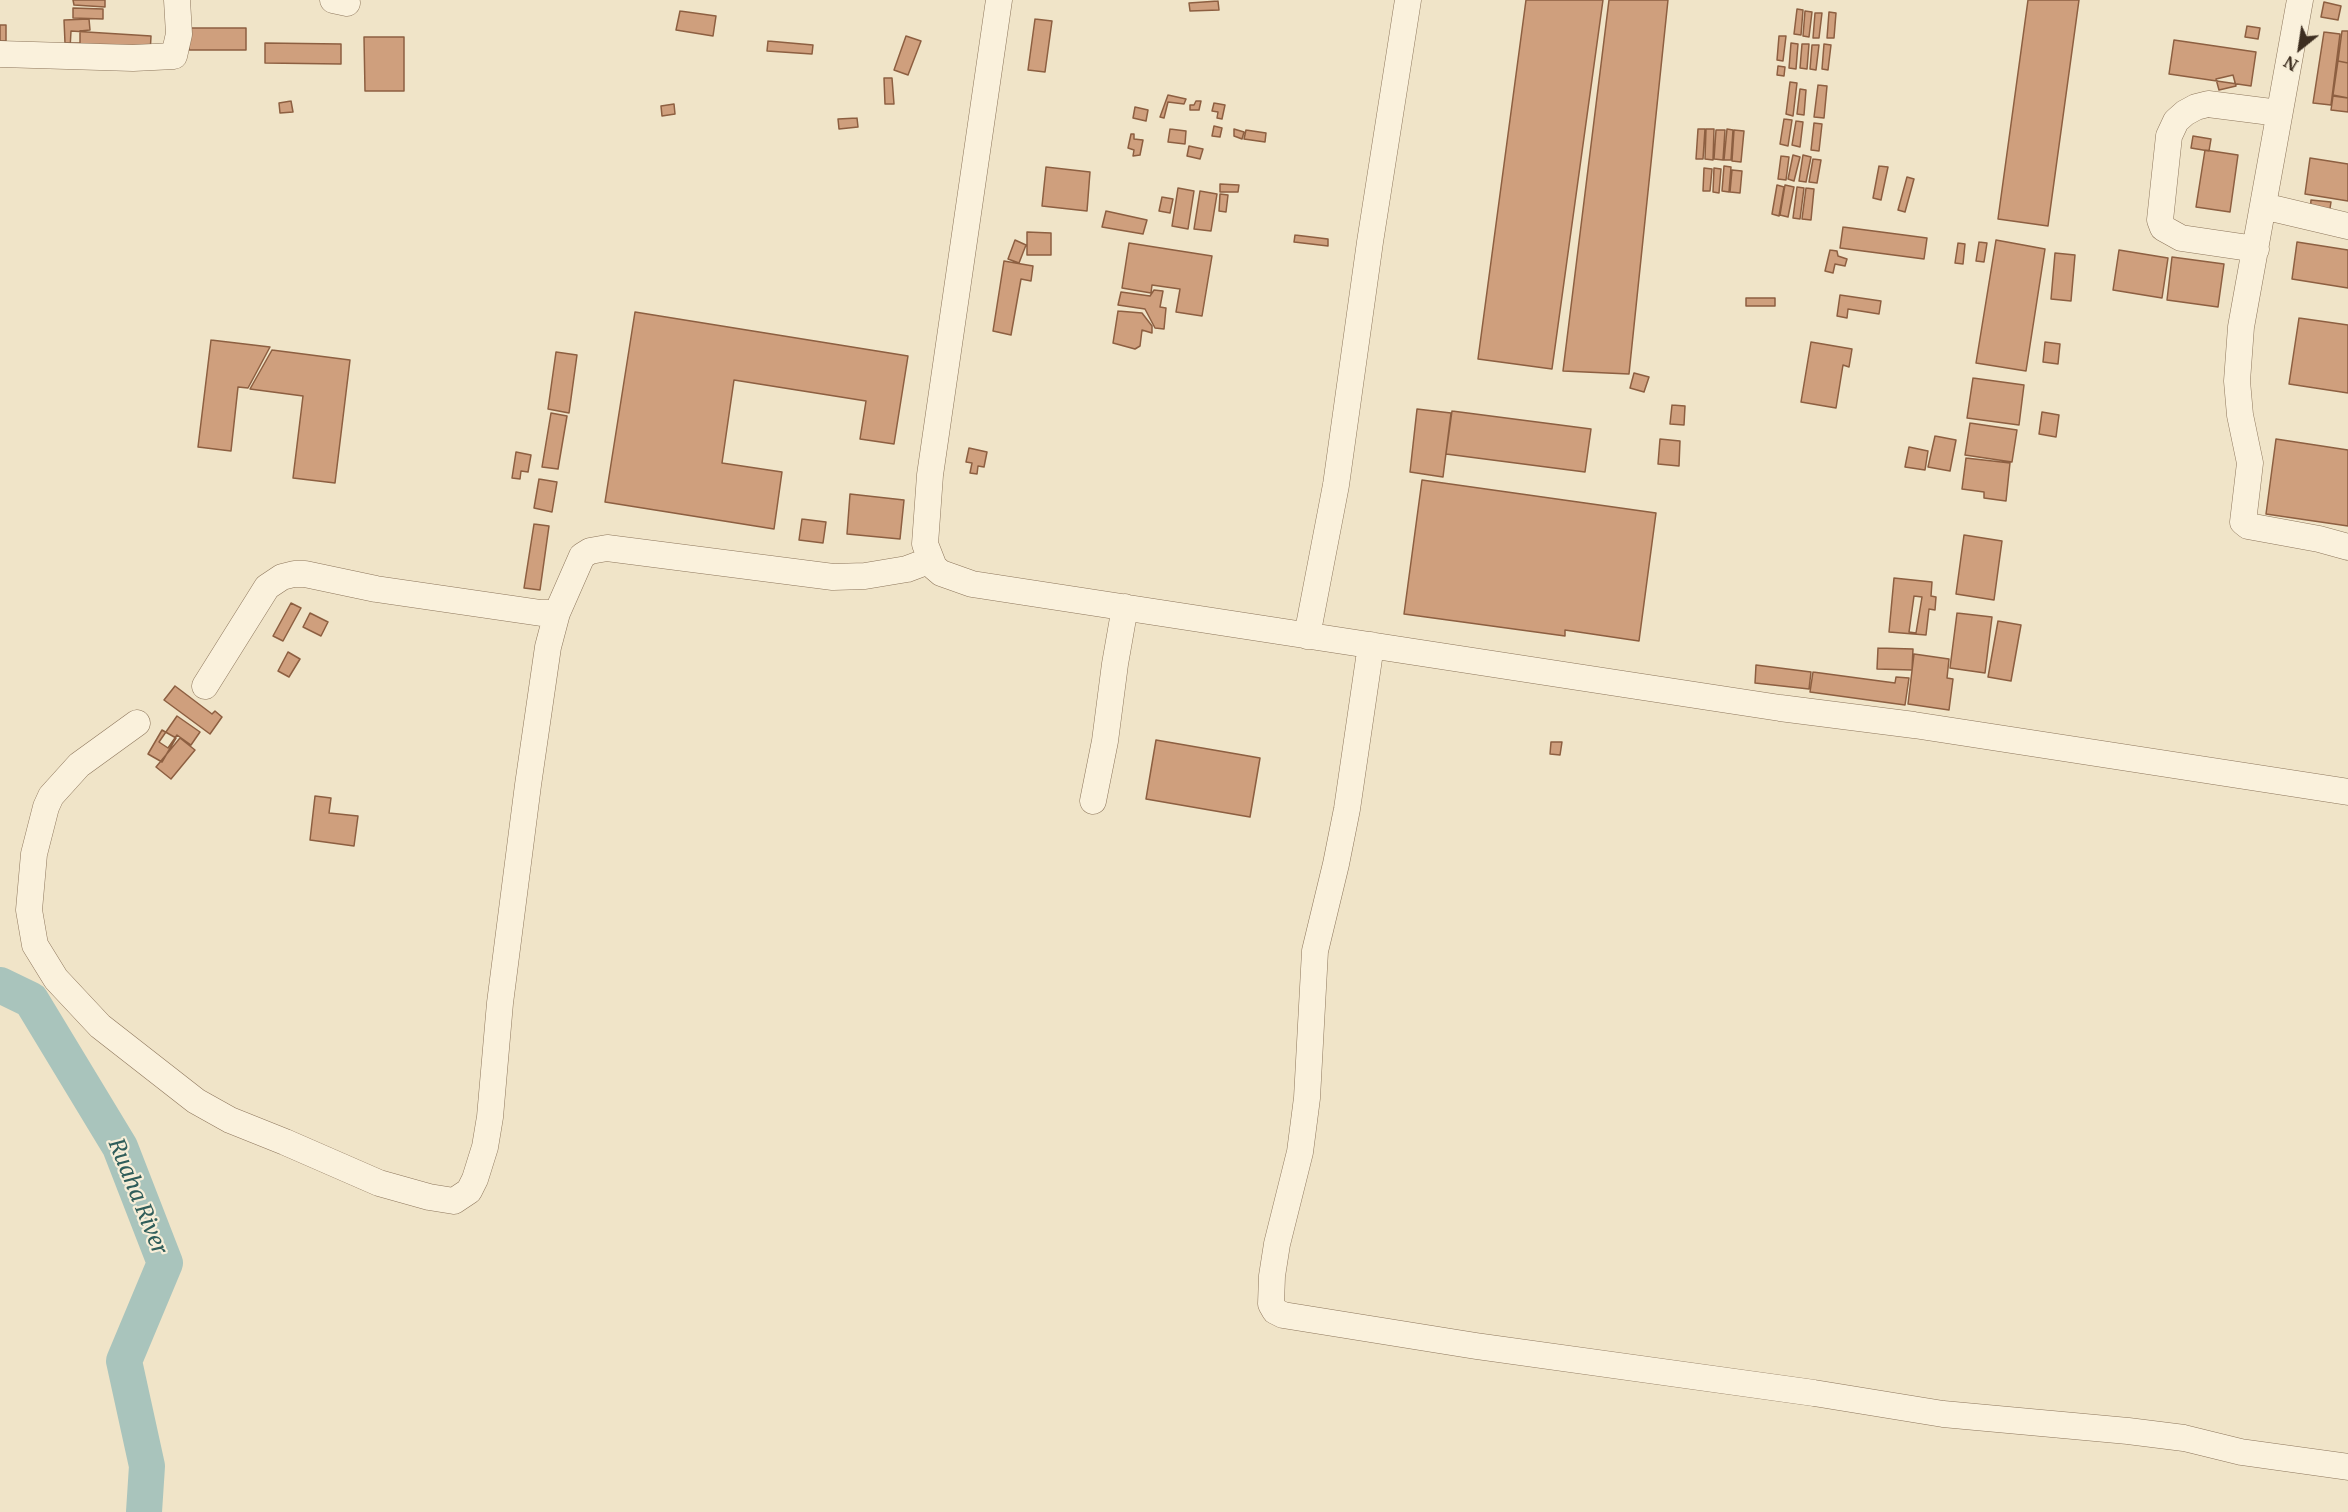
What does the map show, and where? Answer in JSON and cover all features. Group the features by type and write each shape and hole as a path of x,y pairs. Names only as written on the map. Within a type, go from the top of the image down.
{"lane":[{"path":"0,54 134,58 174,56 179,34 177,0"},
{"path":"999,0 930,475 926,544 934,567 940,573 972,584 1780,708 1914,725 2348,792"},
{"path":"1307,636 1336,485 1368,254 1408,0"},
{"path":"2300,0 2241,327 2237,381 2240,415 2250,462 2243,522 2248,526 2348,547"},
{"path":"2256,249 2181,238 2163,228 2160,220 2169,136 2176,121 2185,113 2208,104 2279,113"},
{"path":"2263,206 2348,226"},
{"path":"137,723 79,765 51,796 46,807 34,854 29,910 35,945 56,979 100,1026 196,1101 230,1120 379,1183 429,1197 454,1200 469,1191 475,1179 486,1137 500,1004 548,647 557,613 582,556 590,551 607,548 833,576 865,576 908,569 931,560"},
{"path":"205,686 267,587 282,577 294,574 305,574 376,589 541,613 557,613"},
{"path":"1093,801 1105,741 1125,607"},
{"path":"1371,645 1347,808 1315,951 1307,1098 1300,1152 1277,1244 1272,1276 1271,1304 1275,1311 1283,1315 1476,1346 1802,1391 1943,1414 2184,1438 2241,1452 2348,1467"}],"building":[{"path":"73,0 105,0 105,7 74,5"},
{"path":"1526,0 1603,0 1552,369 1478,359"},
{"path":"1609,0 1668,0 1629,374 1563,371"},
{"path":"2028,0 2079,0 2048,226 1998,219"},
{"path":"1218,1 1219,10 1190,11 1189,3"},
{"path":"2324,2 2341,6 2338,20 2321,17"},
{"path":"73,8 103,9 103,19 73,18"},
{"path":"1797,9 1803,10 1801,35 1794,34"},
{"path":"680,11 716,16 713,36 676,30"},
{"path":"1805,11 1812,12 1809,37 1803,36"},
{"path":"1829,12 1836,13 1834,38 1827,38"},
{"path":"1815,13 1822,13 1819,38 1813,38"},
{"path":"89,19 90,30 80,31 80,43 65,43 64,20"},
{"path":"1035,19 1052,21 1045,72 1028,70"},
{"path":"0,25 6,25 6,41 0,41"},
{"path":"2247,26 2260,28 2258,39 2245,37"},
{"path":"189,28 246,28 246,50 189,50"},
{"path":"71,31 151,36 150,55 70,49"},
{"path":"2342,31 2348,31 2348,63 2338,61"},
{"path":"2324,32 2340,34 2331,105 2313,103"},
{"path":"906,36 921,41 908,75 894,70"},
{"path":"1779,36 1786,36 1783,61 1777,60"},
{"path":"364,37 404,37 404,91 365,91"},
{"path":"2174,40 2256,52 2251,86 2169,74"},
{"path":"768,41 813,45 812,54 767,51"},
{"path":"265,43 341,44 341,64 265,63"},
{"path":"1791,43 1798,44 1796,69 1789,68"},
{"path":"1802,44 1809,44 1807,69 1800,68"},
{"path":"1824,44 1831,45 1828,70 1822,69"},
{"path":"1812,45 1819,45 1816,70 1810,69"},
{"path":"2338,61 2348,63 2348,98 2333,95"},
{"path":"1778,66 1785,67 1784,76 1777,75"},
{"path":"2233,75 2236,86 2219,90 2216,79"},
{"path":"884,78 892,78 894,104 885,104"},
{"path":"1790,82 1797,83 1793,116 1786,114"},
{"path":"1818,85 1827,86 1824,118 1814,117"},
{"path":"1800,89 1806,90 1804,115 1797,114"},
{"path":"1168,95 1186,99 1184,104 1168,102 1164,118 1160,117"},
{"path":"2333,96 2348,98 2348,112 2331,110"},
{"path":"291,101 293,112 280,113 279,103"},
{"path":"1196,101 1201,101 1199,110 1190,110 1190,105 1194,105"},
{"path":"1214,103 1225,105 1222,119 1217,118 1218,112 1212,111"},
{"path":"674,104 675,114 662,116 661,106"},
{"path":"1135,107 1148,110 1146,121 1133,118"},
{"path":"857,118 858,127 839,129 838,119"},
{"path":"1784,119 1792,120 1788,146 1780,144"},
{"path":"1796,121 1803,122 1800,147 1792,145"},
{"path":"1814,123 1822,124 1819,151 1811,150"},
{"path":"1214,126 1222,128 1220,137 1212,136"},
{"path":"1170,129 1186,131 1185,144 1168,142"},
{"path":"1234,129 1244,132 1242,139 1234,136"},
{"path":"1698,129 1705,129 1703,159 1696,159"},
{"path":"1706,129 1714,129 1713,160 1705,159"},
{"path":"1727,129 1733,130 1731,160 1724,160"},
{"path":"1246,130 1266,133 1265,142 1244,139"},
{"path":"1716,130 1725,130 1723,160 1714,159"},
{"path":"1734,130 1744,131 1741,162 1732,161"},
{"path":"1131,134 1134,134 1134,139 1143,140 1140,155 1133,156 1134,150 1128,148"},
{"path":"2193,136 2211,139 2209,151 2191,148"},
{"path":"1189,146 1203,149 1200,159 1187,156"},
{"path":"2205,150 2238,155 2230,212 2196,207"},
{"path":"1793,155 1800,157 1794,181 1788,179"},
{"path":"1803,155 1811,157 1806,182 1799,181"},
{"path":"1781,156 1789,157 1786,180 1778,179"},
{"path":"2310,158 2348,164 2348,201 2305,194"},
{"path":"1813,159 1821,160 1817,183 1809,182"},
{"path":"1724,166 1731,167 1729,192 1722,191"},
{"path":"1879,166 1888,167 1881,200 1873,198"},
{"path":"1046,167 1090,172 1087,211 1042,206"},
{"path":"1704,168 1712,169 1710,191 1703,191"},
{"path":"1714,168 1721,169 1719,193 1713,192"},
{"path":"1732,170 1742,171 1740,193 1730,192"},
{"path":"1907,177 1914,179 1905,212 1898,210"},
{"path":"1220,184 1239,185 1238,192 1220,192"},
{"path":"1777,185 1784,187 1779,216 1772,214"},
{"path":"1785,185 1794,187 1788,217 1780,215"},
{"path":"1797,187 1804,188 1800,219 1793,218"},
{"path":"1178,188 1194,191 1188,229 1172,226"},
{"path":"1806,188 1814,189 1811,220 1802,219"},
{"path":"1200,191 1217,194 1211,231 1194,229"},
{"path":"1220,194 1228,195 1226,212 1219,211"},
{"path":"1162,197 1173,199 1170,213 1159,211"},
{"path":"2311,200 2331,202 2329,215 2310,213"},
{"path":"1106,211 1147,220 1143,234 1102,227"},
{"path":"1843,227 1927,238 1924,259 1840,248"},
{"path":"1027,232 1051,233 1051,255 1027,255"},
{"path":"1295,235 1328,239 1328,246 1294,242"},
{"path":"1015,240 1026,245 1019,263 1008,259"},
{"path":"1996,240 2045,249 2026,371 1976,363"},
{"path":"1979,242 1987,243 1984,262 1976,261"},
{"path":"2297,242 2348,250 2348,288 2292,279"},
{"path":"1129,243 1212,256 1202,316 1176,312 1180,289 1152,285 1151,293 1122,288"},
{"path":"1958,243 1965,244 1963,264 1955,263"},
{"path":"1830,250 1837,251 1838,256 1847,259 1845,266 1835,264 1833,273 1825,271"},
{"path":"2119,250 2168,258 2162,298 2113,290"},
{"path":"2055,253 2075,255 2071,301 2051,299"},
{"path":"2172,257 2224,264 2218,307 2167,300"},
{"path":"1004,261 1033,266 1031,281 1021,279 1011,335 993,331"},
{"path":"1154,290 1163,291 1160,307 1166,308 1164,329 1155,328 1145,309 1118,305 1121,292 1150,296"},
{"path":"1840,295 1881,301 1879,314 1848,309 1847,318 1837,316"},
{"path":"1746,298 1775,298 1775,306 1746,306"},
{"path":"1118,311 1142,313 1152,326 1152,333 1142,330 1140,346 1135,349 1113,343"},
{"path":"635,312 908,356 894,444 860,439 866,401 734,380 722,463 782,472 774,529 605,502"},
{"path":"2299,318 2348,325 2348,393 2289,384"},
{"path":"211,340 270,347 248,388 238,387 231,451 198,447"},
{"path":"1811,342 1852,349 1849,367 1843,365 1836,408 1801,402"},
{"path":"2045,342 2060,344 2058,364 2043,362"},
{"path":"272,350 350,360 335,483 293,478 303,396 250,389"},
{"path":"556,352 577,355 569,413 548,409"},
{"path":"1634,373 1649,377 1644,392 1630,388"},
{"path":"1973,378 2024,385 2019,425 1967,418"},
{"path":"1672,405 1685,406 1684,425 1670,424"},
{"path":"1417,409 1451,413 1443,477 1410,472"},
{"path":"1452,411 1591,429 1585,472 1446,454"},
{"path":"2042,412 2059,415 2056,437 2039,434"},
{"path":"551,413 567,416 558,469 542,467"},
{"path":"1970,423 2017,430 2012,462 1965,455"},
{"path":"1935,436 1956,440 1950,471 1928,467"},
{"path":"1660,439 1680,441 1679,466 1658,464"},
{"path":"2276,439 2348,450 2348,526 2266,514"},
{"path":"1909,447 1928,451 1925,470 1905,467"},
{"path":"969,448 987,452 984,467 978,466 977,474 970,473 972,463 966,462"},
{"path":"516,452 531,455 528,472 521,471 520,479 512,478"},
{"path":"1966,458 2010,463 2006,501 1984,498 1984,492 1962,489"},
{"path":"539,479 557,482 552,512 534,508"},
{"path":"1422,480 1656,513 1639,641 1565,630 1565,636 1404,614"},
{"path":"850,494 904,500 900,539 847,534"},
{"path":"802,519 826,522 823,543 799,540"},
{"path":"534,524 549,526 540,590 524,588"},
{"path":"1964,535 2002,541 1994,600 1956,594"},
{"path":"1894,578 1932,582 1931,596 1936,597 1935,610 1929,609 1926,635 1889,632","holes":["1914,596 1922,597 1916,633 1909,632"]},
{"path":"291,603 301,608 283,641 273,636"},
{"path":"310,613 328,622 321,636 303,627"},
{"path":"1957,613 1992,617 1985,673 1950,668"},
{"path":"1998,621 2021,625 2011,681 1988,677"},
{"path":"1878,648 1913,649 1912,670 1877,669"},
{"path":"288,652 300,659 289,677 278,671"},
{"path":"1914,654 1949,659 1947,678 1953,679 1949,710 1908,704"},
{"path":"1756,665 1811,672 1809,689 1755,683"},
{"path":"1813,672 1895,683 1896,677 1909,678 1905,705 1810,692"},
{"path":"175,686 212,714 215,711 222,717 210,734 164,700"},
{"path":"177,716 200,732 191,745 177,735 168,748 159,742"},
{"path":"162,730 176,738 162,762 148,754"},
{"path":"180,738 195,750 171,779 156,767"},
{"path":"1156,740 1260,758 1250,817 1146,799"},
{"path":"1551,742 1562,742 1560,755 1550,754"},
{"path":"315,796 331,798 329,813 358,816 354,846 310,840"}],"waterway":[{"name":"Ruaha River","path":"0,985 31,1000 120,1147 165,1263 124,1361 147,1466 144,1512"}]}
